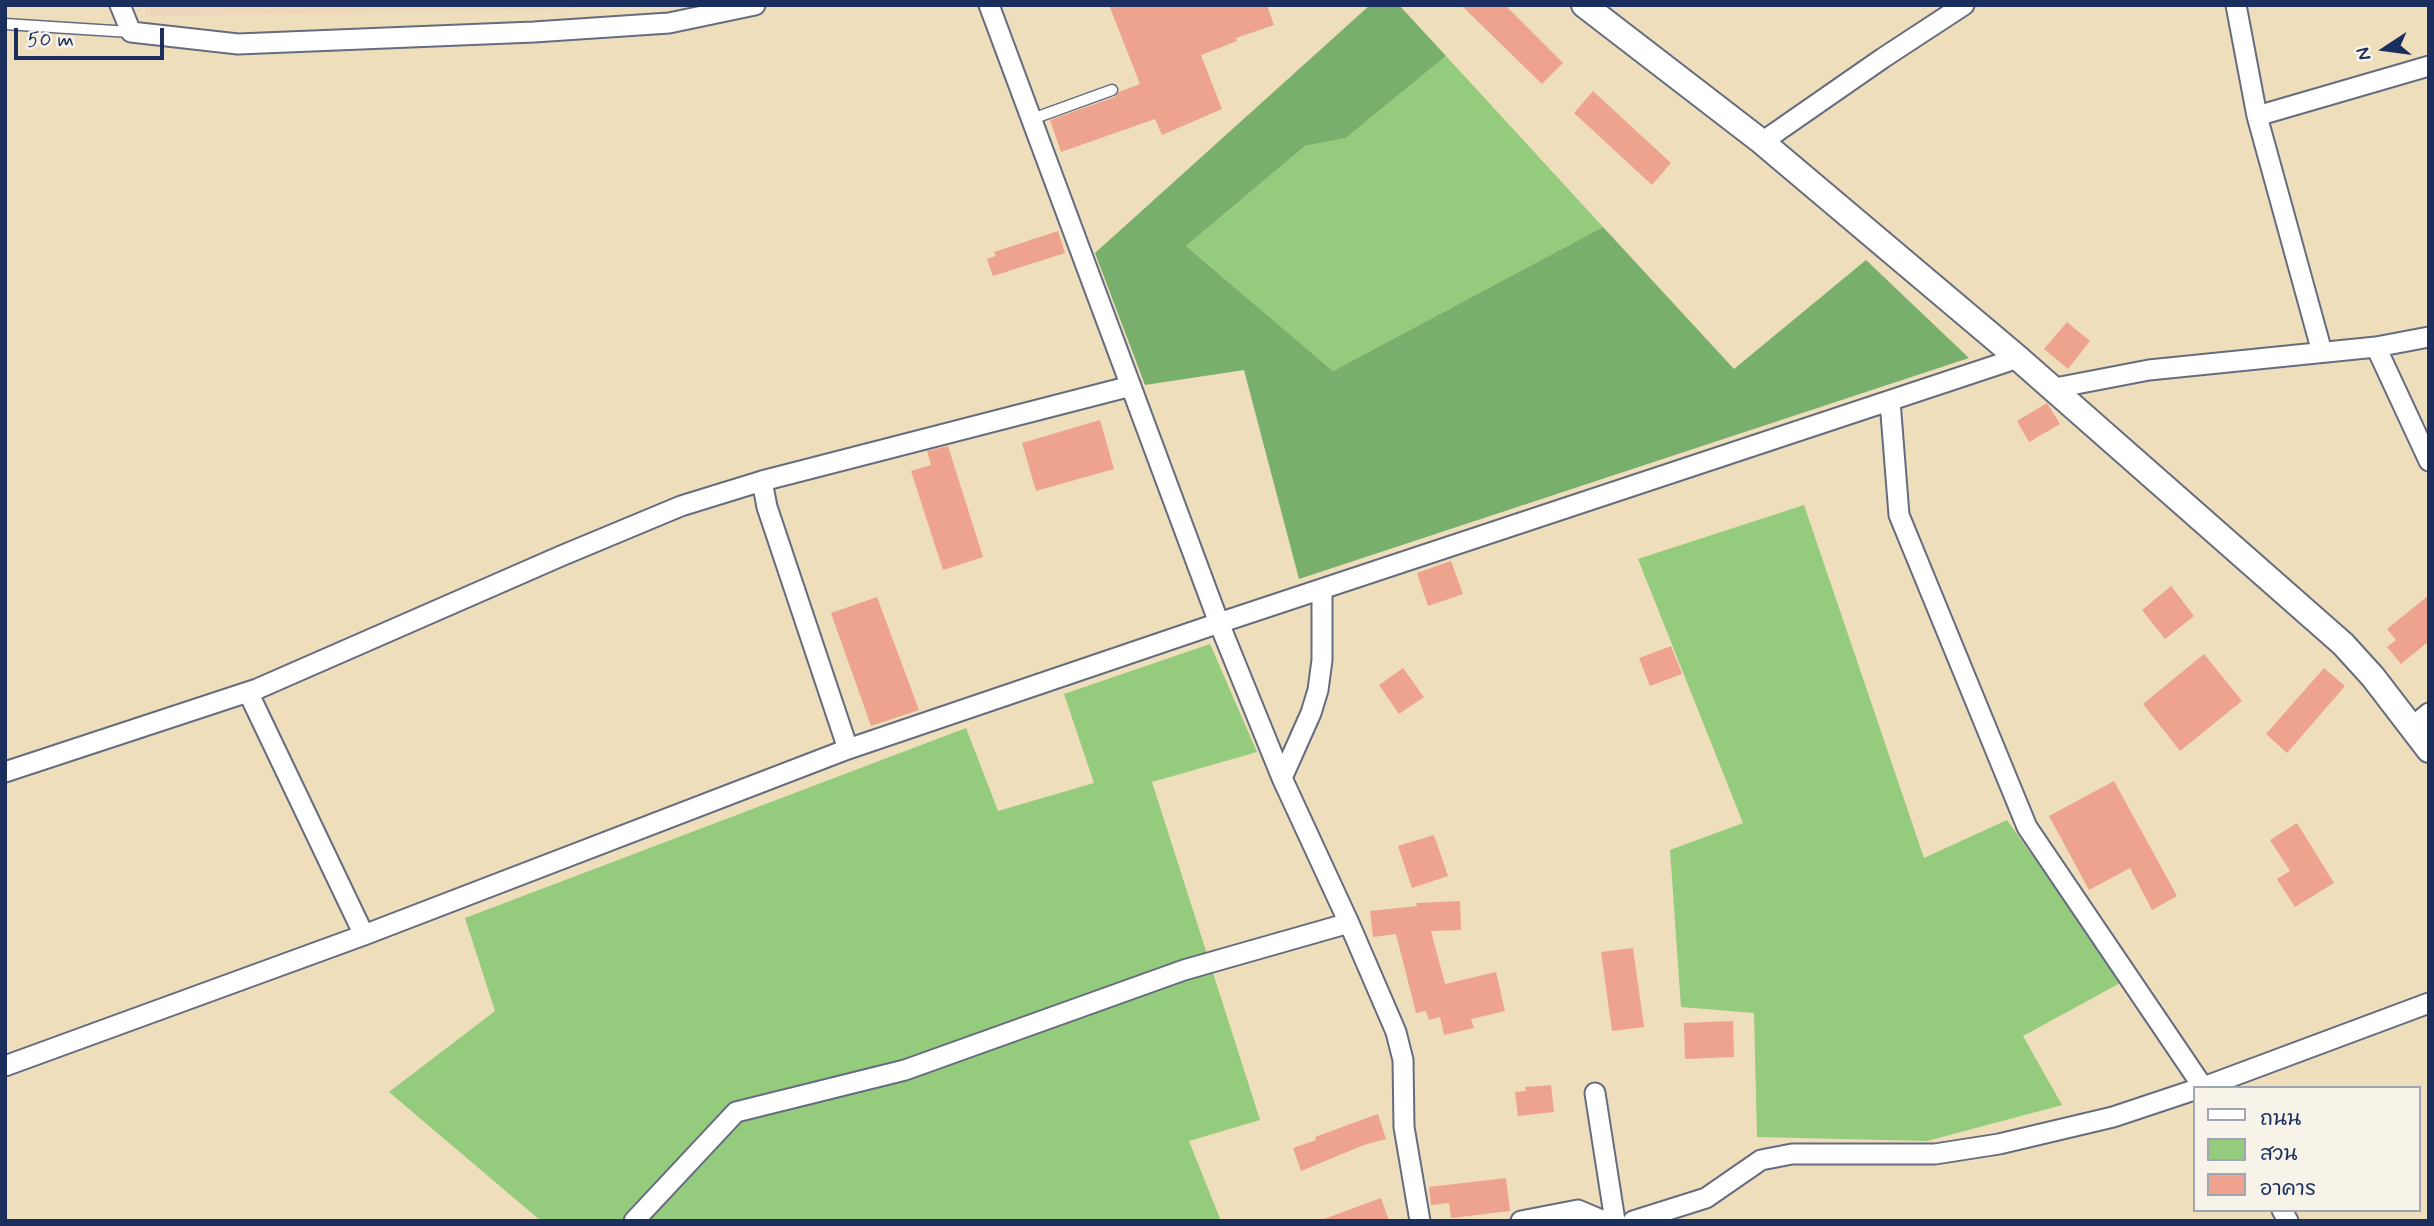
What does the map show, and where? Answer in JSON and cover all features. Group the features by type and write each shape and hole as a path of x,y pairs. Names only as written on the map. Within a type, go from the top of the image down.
{"street":[{"path":"120,5 131,32 238,44 534,32 669,23 755,5"},
{"path":"989,5 1219,623 1282,778 1396,1032 1403,1060 1404,1127 1420,1221"},
{"path":"1584,5 1762,142 2018,358 2050,389 2343,644 2373,677 2420,720 2429,750"},
{"path":"1762,142 1965,5"},
{"path":"2236,5 2257,116 2322,352"},
{"path":"2257,116 2429,66"},
{"path":"2050,389 2149,370 2376,347 2429,337"},
{"path":"2376,347 2429,461"},
{"path":"5,1066 364,935 848,749 2018,358"},
{"path":"5,772 248,692 657,516 762,481 1132,386"},
{"path":"1890,401 1899,515 2027,827 2211,1086 2429,1003"},
{"path":"762,481 768,508 848,749"},
{"path":"1282,778 1318,690 1322,660 1322,590"},
{"path":"248,692 364,935"},
{"path":"634,1221 736,1112 905,1070 1184,970 1349,923"},
{"path":"1633,1221 1706,1198 1761,1160 1792,1154 1935,1154 1999,1144 2113,1117 2192,1091"},
{"path":"1595,1093 1615,1221"},
{"path":"1521,1221 1578,1210 1604,1221"}],"lane":[{"path":"5,24 131,32"},
{"path":"1032,119 1112,89"}],"shaded area":[{"path":"144,5 579,5 568,9 146,16"}],"green space":[{"path":"1370,5 1399,5 1446,56 1346,138 1305,146 1186,246 1333,371 1603,227 1734,369 1866,260 1969,358 1299,579 1244,370 1145,385 1095,253"},
{"path":"1446,56 1603,227 1333,371 1186,246 1305,146 1346,138"},
{"path":"1804,505 1924,858 2007,820 2122,982 2023,1036 2062,1105 1927,1141 1757,1137 1754,1013 1681,1007 1670,850 1743,823 1638,559"},
{"path":"1210,644 1257,752 1152,782 1260,1120 1189,1141 1221,1221 541,1221 389,1092 495,1011 465,918 966,728 998,811 1094,783 1064,694"}],"building":[{"path":"1109,5 1267,5 1274,25 1236,38 1237,41 1201,55 1222,109 1162,135 1155,119 1061,152 1050,120 1115,97 1119,92 1140,84"},
{"path":"1461,5 1505,5 1563,63 1542,84"},
{"path":"1593,91 1671,163 1652,185 1574,113"},
{"path":"1058,231 1065,253 993,276 987,259 996,256 994,252"},
{"path":"2067,322 2090,341 2068,369 2044,349"},
{"path":"2047,403 2060,424 2029,442 2017,421"},
{"path":"1100,420 1114,469 1036,491 1022,443"},
{"path":"948,446 983,557 943,570 911,471 931,465 927,451"},
{"path":"1451,561 1463,594 1428,606 1417,573"},
{"path":"2171,586 2194,616 2165,639 2142,610"},
{"path":"2429,595 2429,641 2401,664 2387,647 2396,640 2387,629"},
{"path":"877,597 919,710 871,726 831,613"},
{"path":"1671,646 1682,674 1650,686 1639,658"},
{"path":"2204,654 2242,701 2180,751 2143,704"},
{"path":"1403,668 1424,697 1399,714 1379,685"},
{"path":"2324,668 2345,686 2287,753 2266,734"},
{"path":"2114,781 2177,896 2152,910 2130,868 2089,890 2049,816"},
{"path":"2297,823 2334,883 2295,907 2277,879 2290,871 2270,840"},
{"path":"1434,835 1448,876 1412,888 1398,846"},
{"path":"1460,901 1461,930 1431,931 1445,984 1496,972 1505,1011 1471,1019 1474,1028 1444,1035 1440,1017 1429,1020 1426,1011 1416,1013 1396,934 1373,937 1370,911 1417,906 1416,903"},
{"path":"1633,948 1644,1027 1612,1031 1601,952"},
{"path":"1733,1021 1734,1057 1685,1059 1684,1023"},
{"path":"1551,1085 1554,1112 1518,1116 1515,1092 1526,1091 1525,1087"},
{"path":"1378,1114 1386,1139 1364,1145 1301,1171 1293,1148"},
{"path":"1506,1178 1510,1211 1451,1218 1449,1203 1431,1205 1429,1187"},
{"path":"1381,1198 1389,1221 1324,1221 1324,1219"}]}
